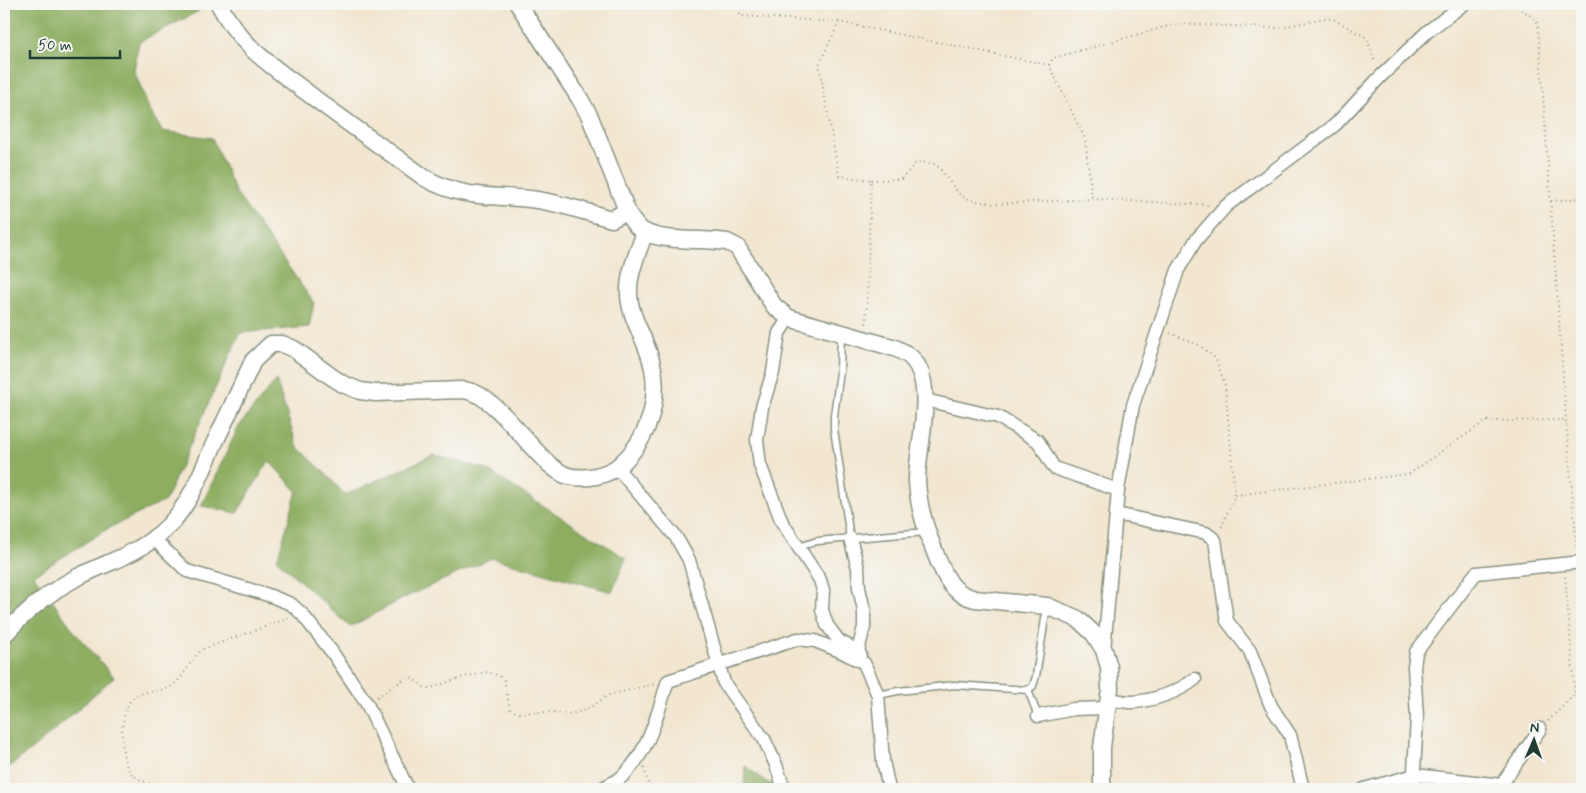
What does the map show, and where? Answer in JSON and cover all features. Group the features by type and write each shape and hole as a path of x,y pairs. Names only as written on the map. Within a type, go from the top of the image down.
{"street":[{"path":"219,4 234,30 258,56 440,187 459,193 479,196 531,199 612,219 627,211"},
{"path":"518,4 590,117 627,211 632,222 639,229 659,237 727,242 737,247 774,306 789,318 895,348 909,356 917,366 924,384 925,400 917,478 920,511 926,532 945,576 954,589 964,596 975,599 1047,606 1078,619 1094,634 1104,650 1109,667 1108,703 1102,747 1102,789"},
{"path":"1104,650 1118,490 1133,406 1178,270 1196,240 1226,206 1335,125 1380,77 1428,31 1464,4"},
{"path":"4,635 21,616 51,593 77,578 135,551 154,539 170,525 188,502 253,361 271,344 282,344 294,349 332,377 360,391 376,393 461,390 472,392 483,398 499,412 552,467 566,475 598,476 617,468 629,456 646,431 652,413 654,398 655,381 652,364 633,316 628,290 630,277 645,232"},
{"path":"789,318 779,333 773,372 762,407 757,440 760,465 782,522 820,580 823,590 822,610 827,625 839,640 858,651 878,695 883,761 889,789"},
{"path":"925,400 998,417 1038,440 1054,468 1118,490"},
{"path":"617,468 676,537 689,560 724,683 764,739 784,789"},
{"path":"1116,514 1206,533 1215,540 1228,621 1250,651 1271,706 1290,735 1303,789"},
{"path":"850,538 858,568 859,588 864,610 864,627 858,651"},
{"path":"154,539 187,571 268,595 291,604 302,614 332,652 367,704 408,789"},
{"path":"1413,789 1417,717 1414,667 1416,652 1476,573 1580,563"},
{"path":"601,789 618,780 640,757 649,739 668,681 798,639 815,642 840,651 864,663"},
{"path":"1038,716 1108,703 1142,701 1162,696 1195,680"},
{"path":"1364,789 1415,775 1501,787 1540,730"}],"lane":[{"path":"841,332 840,372 834,429 850,538"},
{"path":"798,547 818,541 926,532"},
{"path":"878,695 955,685 1028,690 1033,686 1036,676 1047,606"},
{"path":"1028,690 1038,716"}],"path":[{"path":"740,4 740,16 840,22 1048,65"},
{"path":"1513,4 1534,18 1538,24 1566,420 1580,563"},
{"path":"1048,65 1053,58 1172,25 1279,28 1325,18 1333,19 1367,38 1380,77"},
{"path":"840,22 819,65 839,176 871,180 901,179 917,162 936,164 960,195 971,200 994,204 1092,199 1226,206"},
{"path":"1048,65 1085,139 1092,199"},
{"path":"866,339 871,180"},
{"path":"1551,201 1582,198"},
{"path":"1159,328 1199,345 1216,359 1225,385 1235,495 1215,540"},
{"path":"1235,495 1409,474 1486,421 1566,420"},
{"path":"1540,730 1575,694 1564,565"},
{"path":"184,789 146,783 131,774 125,762 122,731 124,712 131,700 138,695 172,686 199,652 208,647 302,614"},
{"path":"367,704 406,678 412,678 425,688 431,688 460,678 487,672 498,675 504,680 510,709 517,713 572,714 586,710 608,695 668,681"},
{"path":"640,757 650,789"}],"green space":[{"path":"4,4 196,4 199,11 139,42 134,70 149,109 162,131 212,138 236,193 314,303 309,327 240,333 165,501 109,528 34,575 76,634 114,677 4,771"},
{"path":"276,380 297,446 345,495 433,455 485,469 626,558 612,592 492,558 410,595 350,627 277,560 297,491 269,461 237,513 201,506 239,426"},
{"path":"745,766 768,783 794,789 744,789"}]}
